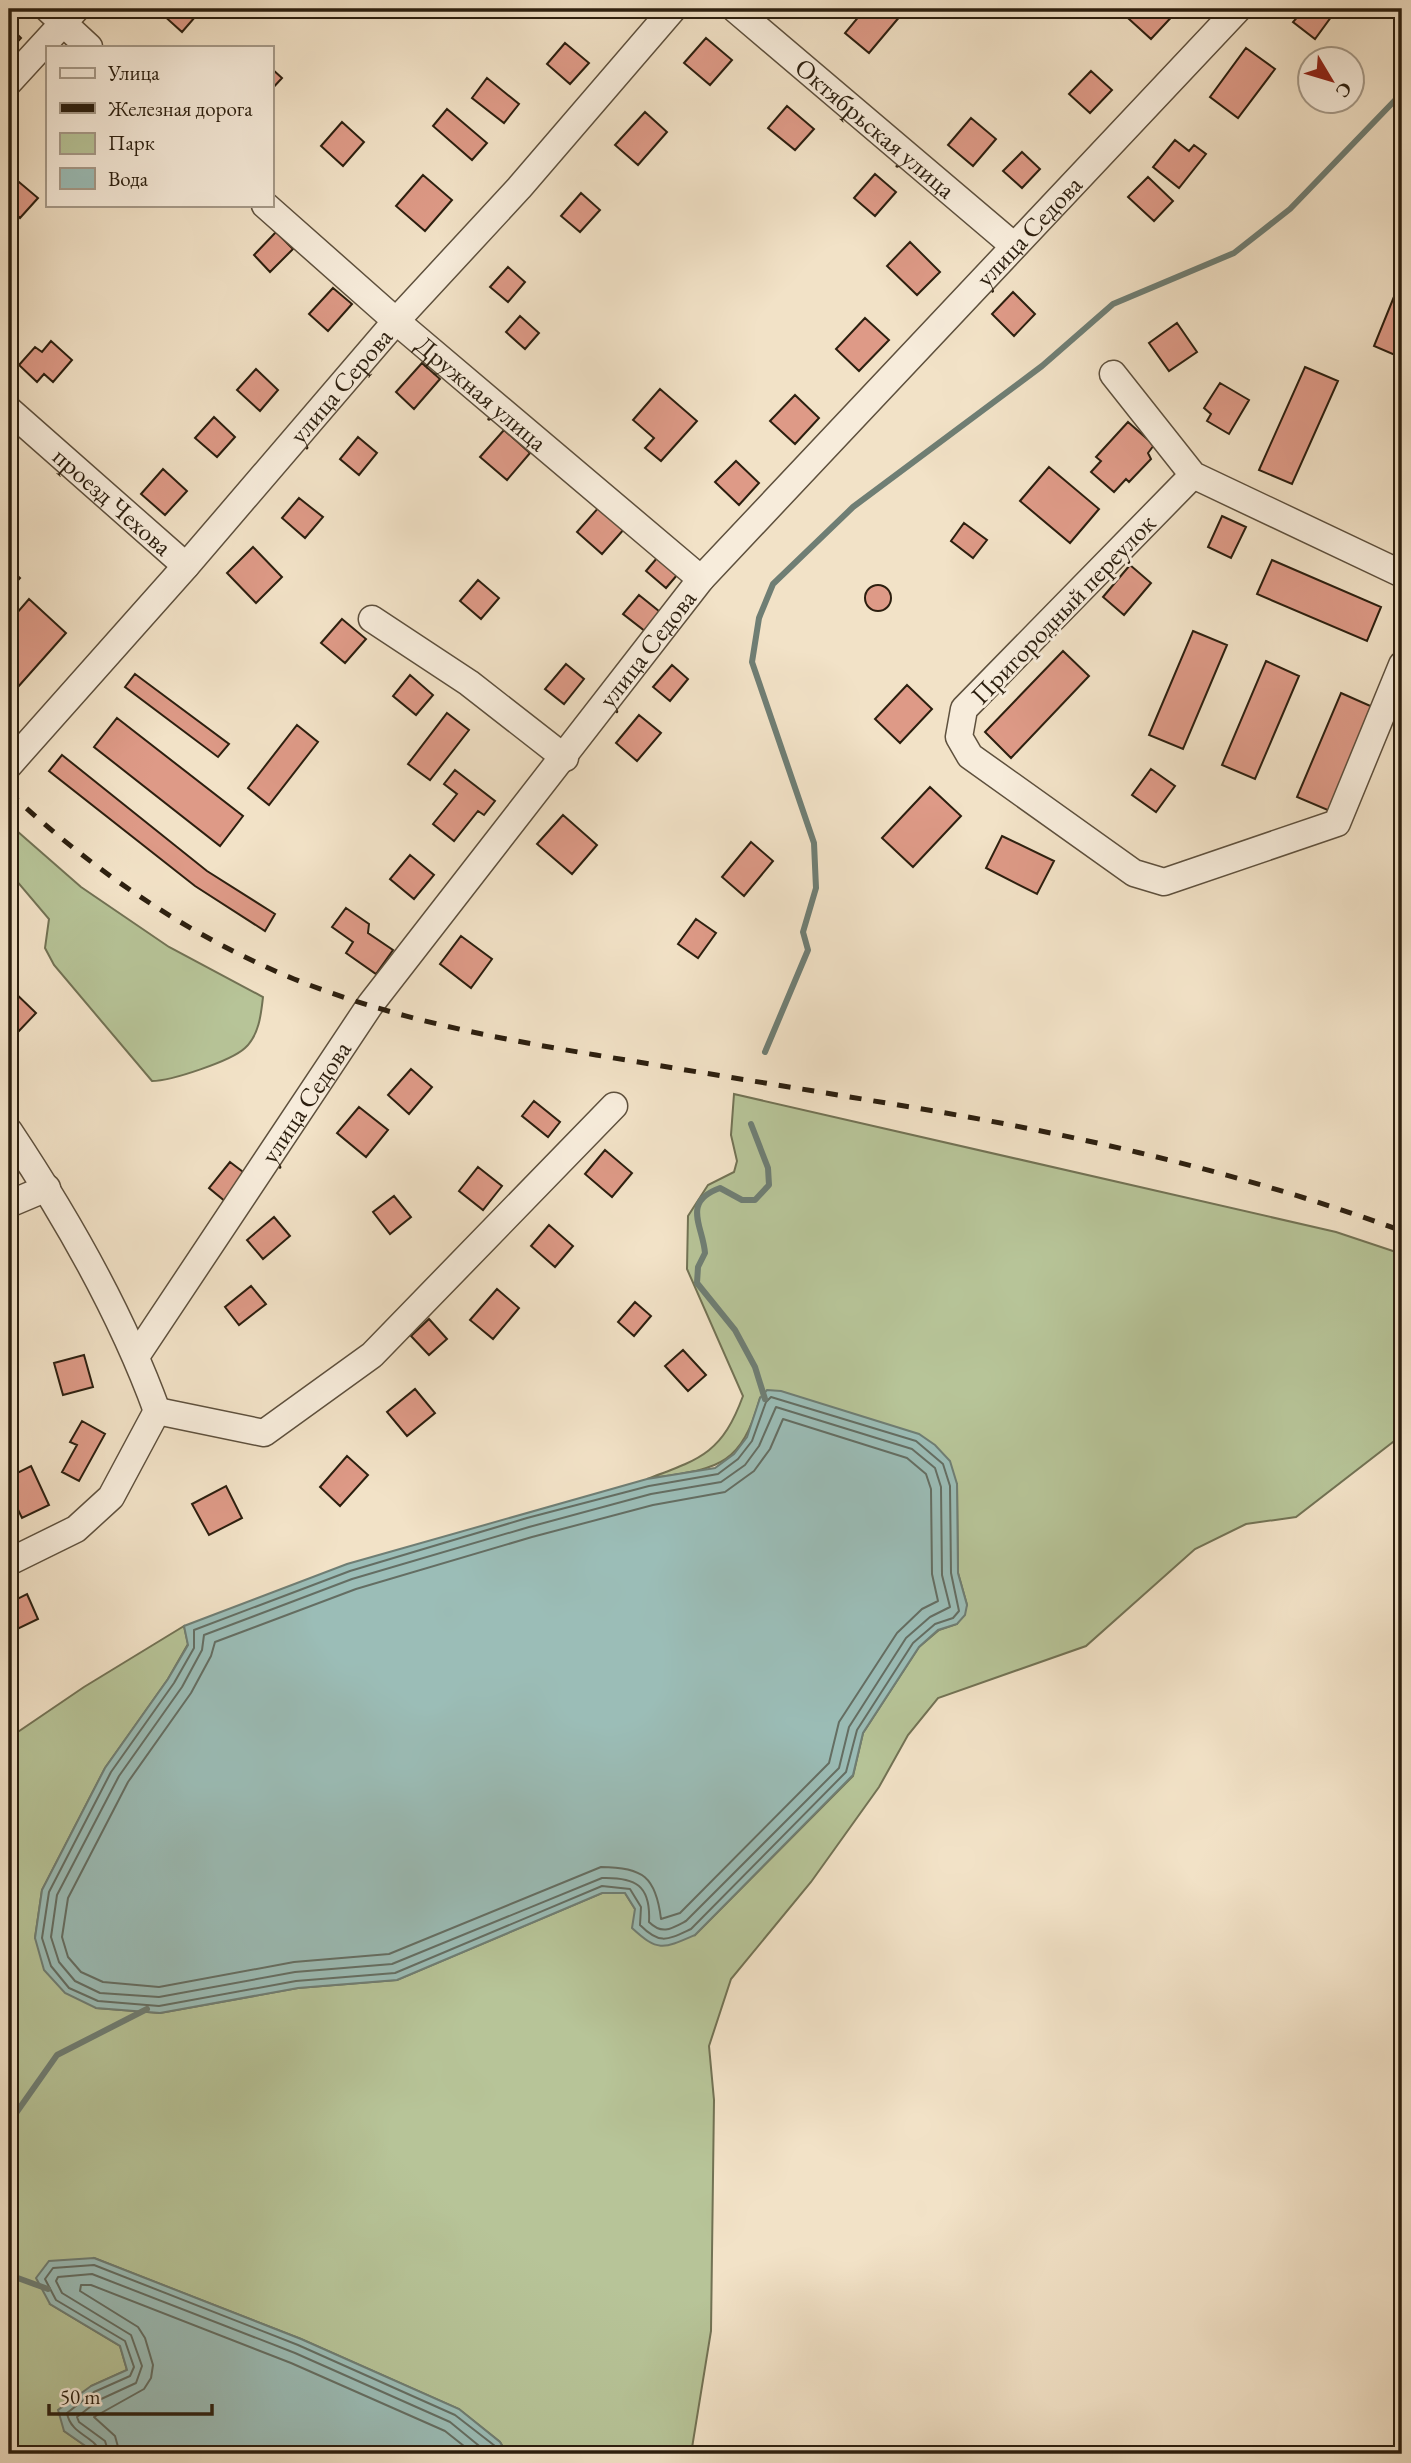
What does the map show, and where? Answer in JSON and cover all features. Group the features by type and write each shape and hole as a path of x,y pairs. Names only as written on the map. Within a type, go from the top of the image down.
{"street":[{"name":"улица Серова","path":"9,765 186,566 396,321 519,188 673,9"},
{"name":"Октябрьская улица","path":"735,9 1014,246"},
{"name":"улица Седова","path":"137,1355 370,1005 565,758 701,579 1238,9"},
{"path":"9,82 62,14 88,46"},
{"name":"Дружная улица","path":"266,206 396,321 701,579"},
{"path":"1113,374 1193,475 1402,574"},
{"name":"проезд Чехова","path":"9,410 186,566"},
{"name":"Пригородный переулок","path":"1193,475 964,709 959,737 970,756 1134,873 1164,882 1337,823 1402,665"},
{"path":"372,619 469,683 565,758"},
{"path":"157,1411 264,1433 372,1355 614,1106"},
{"path":"9,1131 47,1188 137,1355 157,1411 111,1497 76,1530 9,1562"},
{"path":"9,1204 47,1188"}],"green space":[{"path":"9,824 81,887 169,947 263,997 260,1018 250,1043 227,1059 173,1078 152,1081 54,965 45,948 49,919 9,872"},
{"path":"734,1094 1336,1232 1402,1254 1402,1435 1296,1517 1246,1524 1195,1549 1086,1646 938,1698 908,1735 879,1787 811,1882 731,1979 709,2046 714,2100 711,2331 691,2454 507,2454 500,2442 459,2409 301,2339 94,2258 50,2304 120,2346 127,2370 91,2386 64,2431 97,2454 9,2454 9,1738 84,1687 184,1626 188,1644 168,1679 105,1768 42,1890 35,1938 96,2008 160,2013 298,1988 397,1980 602,1893 625,1893 635,1909 695,1935 853,1776 863,1733 919,1647 939,1630 957,1624 967,1605 958,1573 957,1484 760,1398 743,1440 733,1453 721,1462 690,1472 647,1479 696,1459 718,1442 727,1430 743,1396 687,1269 688,1216 708,1185 734,1172 737,1161 731,1135"}],"water":[{"path":"767,1390 781,1391 919,1434 935,1445 950,1461 957,1484 958,1573 967,1605 965,1615 957,1624 938,1630 919,1647 863,1733 853,1775 695,1935 661,1946 648,1941 632,1928 635,1909 625,1893 602,1893 397,1980 298,1988 160,2013 96,2008 65,1993 44,1970 35,1938 42,1890 105,1768 168,1679 188,1645 184,1626 347,1564 647,1479 715,1468 734,1454 747,1437 760,1398"},
{"path":"94,2258 301,2339 459,2409 500,2442 507,2454 97,2454 64,2431 58,2410 91,2386 127,2370 120,2346 50,2304 36,2278 49,2261"}],"building":[{"path":"166,9 202,9 182,32 162,14"},
{"path":"865,9 894,9 901,15 869,53 845,33"},
{"path":"1118,9 1179,9 1151,39"},
{"path":"1294,9 1328,9 1334,13 1315,39 1293,22 1300,14"},
{"path":"9,26 21,38 9,51"},
{"path":"706,38 732,60 710,85 684,63"},
{"path":"565,43 589,63 570,84 547,64"},
{"path":"1246,48 1275,69 1238,118 1210,97"},
{"path":"273,70 282,78 273,88"},
{"path":"1091,71 1112,90 1090,113 1069,94"},
{"path":"487,78 519,104 504,123 472,98"},
{"path":"787,106 814,129 795,150 768,128"},
{"path":"447,109 487,143 472,160 433,126"},
{"path":"645,112 667,132 638,165 615,145"},
{"path":"971,118 996,139 973,166 948,145"},
{"path":"342,122 364,142 343,166 321,146"},
{"path":"1175,140 1189,151 1194,145 1206,154 1179,188 1153,167"},
{"path":"1022,152 1040,169 1022,188 1003,171"},
{"path":"875,174 896,192 875,216 854,198"},
{"path":"423,175 452,200 425,231 396,206"},
{"path":"13,177 38,198 20,218 9,208 9,182"},
{"path":"1148,177 1173,201 1154,221 1128,197"},
{"path":"581,193 600,210 580,232 561,216"},
{"path":"276,232 293,249 270,272 254,255"},
{"path":"910,242 940,272 917,295 887,266"},
{"path":"508,267 525,282 508,302 490,287"},
{"path":"1402,277 1402,358 1374,346"},
{"path":"333,288 352,304 328,331 309,314"},
{"path":"1013,292 1035,314 1014,336 992,314"},
{"path":"520,316 539,333 525,349 506,332"},
{"path":"865,318 889,340 859,371 836,349"},
{"path":"1177,323 1197,352 1169,371 1149,343"},
{"path":"51,341 72,360 53,382 44,374 37,382 19,365 35,347 42,352"},
{"path":"422,363 440,379 414,409 396,392"},
{"path":"1305,367 1338,381 1292,484 1259,470"},
{"path":"256,369 278,390 260,411 237,390"},
{"path":"1220,383 1249,400 1229,434 1207,421 1211,414 1204,408"},
{"path":"660,389 697,421 661,461 645,448 654,438 633,420"},
{"path":"795,395 819,418 795,444 770,421"},
{"path":"214,417 235,437 217,457 195,438"},
{"path":"1128,422 1154,445 1148,453 1151,459 1129,482 1126,479 1114,492 1091,472 1101,461 1096,457"},
{"path":"504,430 530,453 507,480 480,457"},
{"path":"358,437 377,453 359,475 340,459"},
{"path":"736,461 759,483 739,505 715,482"},
{"path":"1049,467 1099,509 1070,543 1020,501"},
{"path":"163,469 187,491 165,515 141,494"},
{"path":"299,498 323,517 305,538 282,518"},
{"path":"600,506 625,528 602,554 577,532"},
{"path":"1222,516 1246,527 1231,558 1208,547"},
{"path":"964,523 987,540 973,558 951,541"},
{"path":"253,547 282,577 256,603 227,573"},
{"path":"663,551 683,568 666,588 646,571"},
{"path":"1272,560 1381,607 1367,641 1257,594"},
{"path":"1130,565 1151,583 1124,615 1103,597"},
{"path":"9,568 20,578 9,590"},
{"path":"478,580 499,598 481,619 460,601"},
{"path":"878,585 887,589 891,598 887,607 878,611 869,607 865,598 869,589"},
{"path":"639,595 665,616 650,635 623,614"},
{"path":"29,599 66,633 9,697 9,622"},
{"path":"342,619 366,639 345,663 321,643"},
{"path":"1193,631 1227,645 1183,749 1149,735"},
{"path":"1063,651 1089,676 1011,758 985,732"},
{"path":"1266,661 1299,676 1255,779 1222,765"},
{"path":"566,664 584,679 564,704 545,689"},
{"path":"672,665 688,679 670,701 653,687"},
{"path":"135,674 229,744 218,757 125,687"},
{"path":"410,675 433,695 416,715 393,696"},
{"path":"907,685 932,709 900,743 875,719"},
{"path":"1341,693 1375,708 1330,811 1297,797"},
{"path":"447,713 469,730 430,780 408,764"},
{"path":"639,715 661,733 637,761 616,743"},
{"path":"117,718 243,816 220,846 94,747"},
{"path":"297,725 318,742 269,805 248,788"},
{"path":"62,755 207,871 275,914 265,931 195,886 49,771"},
{"path":"1151,769 1175,786 1156,812 1132,795"},
{"path":"455,770 495,801 484,815 478,811 454,841 433,824 457,794 444,784"},
{"path":"930,787 961,816 913,867 882,838"},
{"path":"563,815 597,845 572,874 537,844"},
{"path":"1002,836 1054,861 1037,894 986,868"},
{"path":"751,842 773,861 744,896 722,877"},
{"path":"410,855 434,875 414,899 390,879"},
{"path":"346,908 369,924 368,933 393,950 376,974 346,953 353,942 332,927"},
{"path":"696,919 716,933 698,958 678,944"},
{"path":"461,936 492,959 471,988 440,964"},
{"path":"9,987 36,1013 17,1033 9,1025"},
{"path":"411,1069 432,1087 409,1114 388,1095"},
{"path":"534,1101 560,1122 548,1137 522,1116"},
{"path":"359,1107 388,1130 366,1157 337,1133"},
{"path":"605,1150 632,1173 612,1197 585,1174"},
{"path":"230,1162 247,1175 226,1202 209,1188"},
{"path":"478,1167 502,1186 483,1210 459,1191"},
{"path":"394,1196 411,1217 390,1234 373,1212"},
{"path":"274,1217 290,1236 263,1259 247,1240"},
{"path":"549,1225 573,1246 555,1267 531,1246"},
{"path":"251,1286 266,1304 239,1325 225,1307"},
{"path":"497,1289 519,1308 493,1339 470,1320"},
{"path":"635,1302 651,1316 634,1336 618,1322"},
{"path":"429,1319 447,1339 429,1355 411,1336"},
{"path":"683,1350 706,1375 688,1391 665,1366"},
{"path":"84,1355 93,1387 63,1395 54,1363"},
{"path":"415,1389 435,1413 407,1436 387,1412"},
{"path":"82,1421 105,1434 79,1481 62,1472 77,1445 70,1442"},
{"path":"347,1456 368,1475 340,1506 320,1487"},
{"path":"31,1466 49,1505 22,1518 9,1491 9,1477"},
{"path":"226,1486 242,1518 209,1535 192,1504"},
{"path":"27,1594 38,1619 9,1633 9,1603"}],"waterway":[{"path":"765,1052 808,950 803,932 816,888 814,843 752,662 759,618 773,584 853,507 1042,366 1113,304 1234,253 1290,209 1402,93"},
{"path":"751,1124 768,1168 769,1185 755,1200 742,1200 720,1188 701,1200 697,1216 705,1253 698,1267 697,1283 735,1330 755,1367 765,1399"},
{"path":"9,2123 57,2055 147,2009"},
{"path":"9,2266 15,2277 48,2289"}],"railway":[{"path":"9,792 107,874 179,921 255,962 368,1005 405,1016 519,1041 1053,1133 1230,1176 1402,1231"}]}
